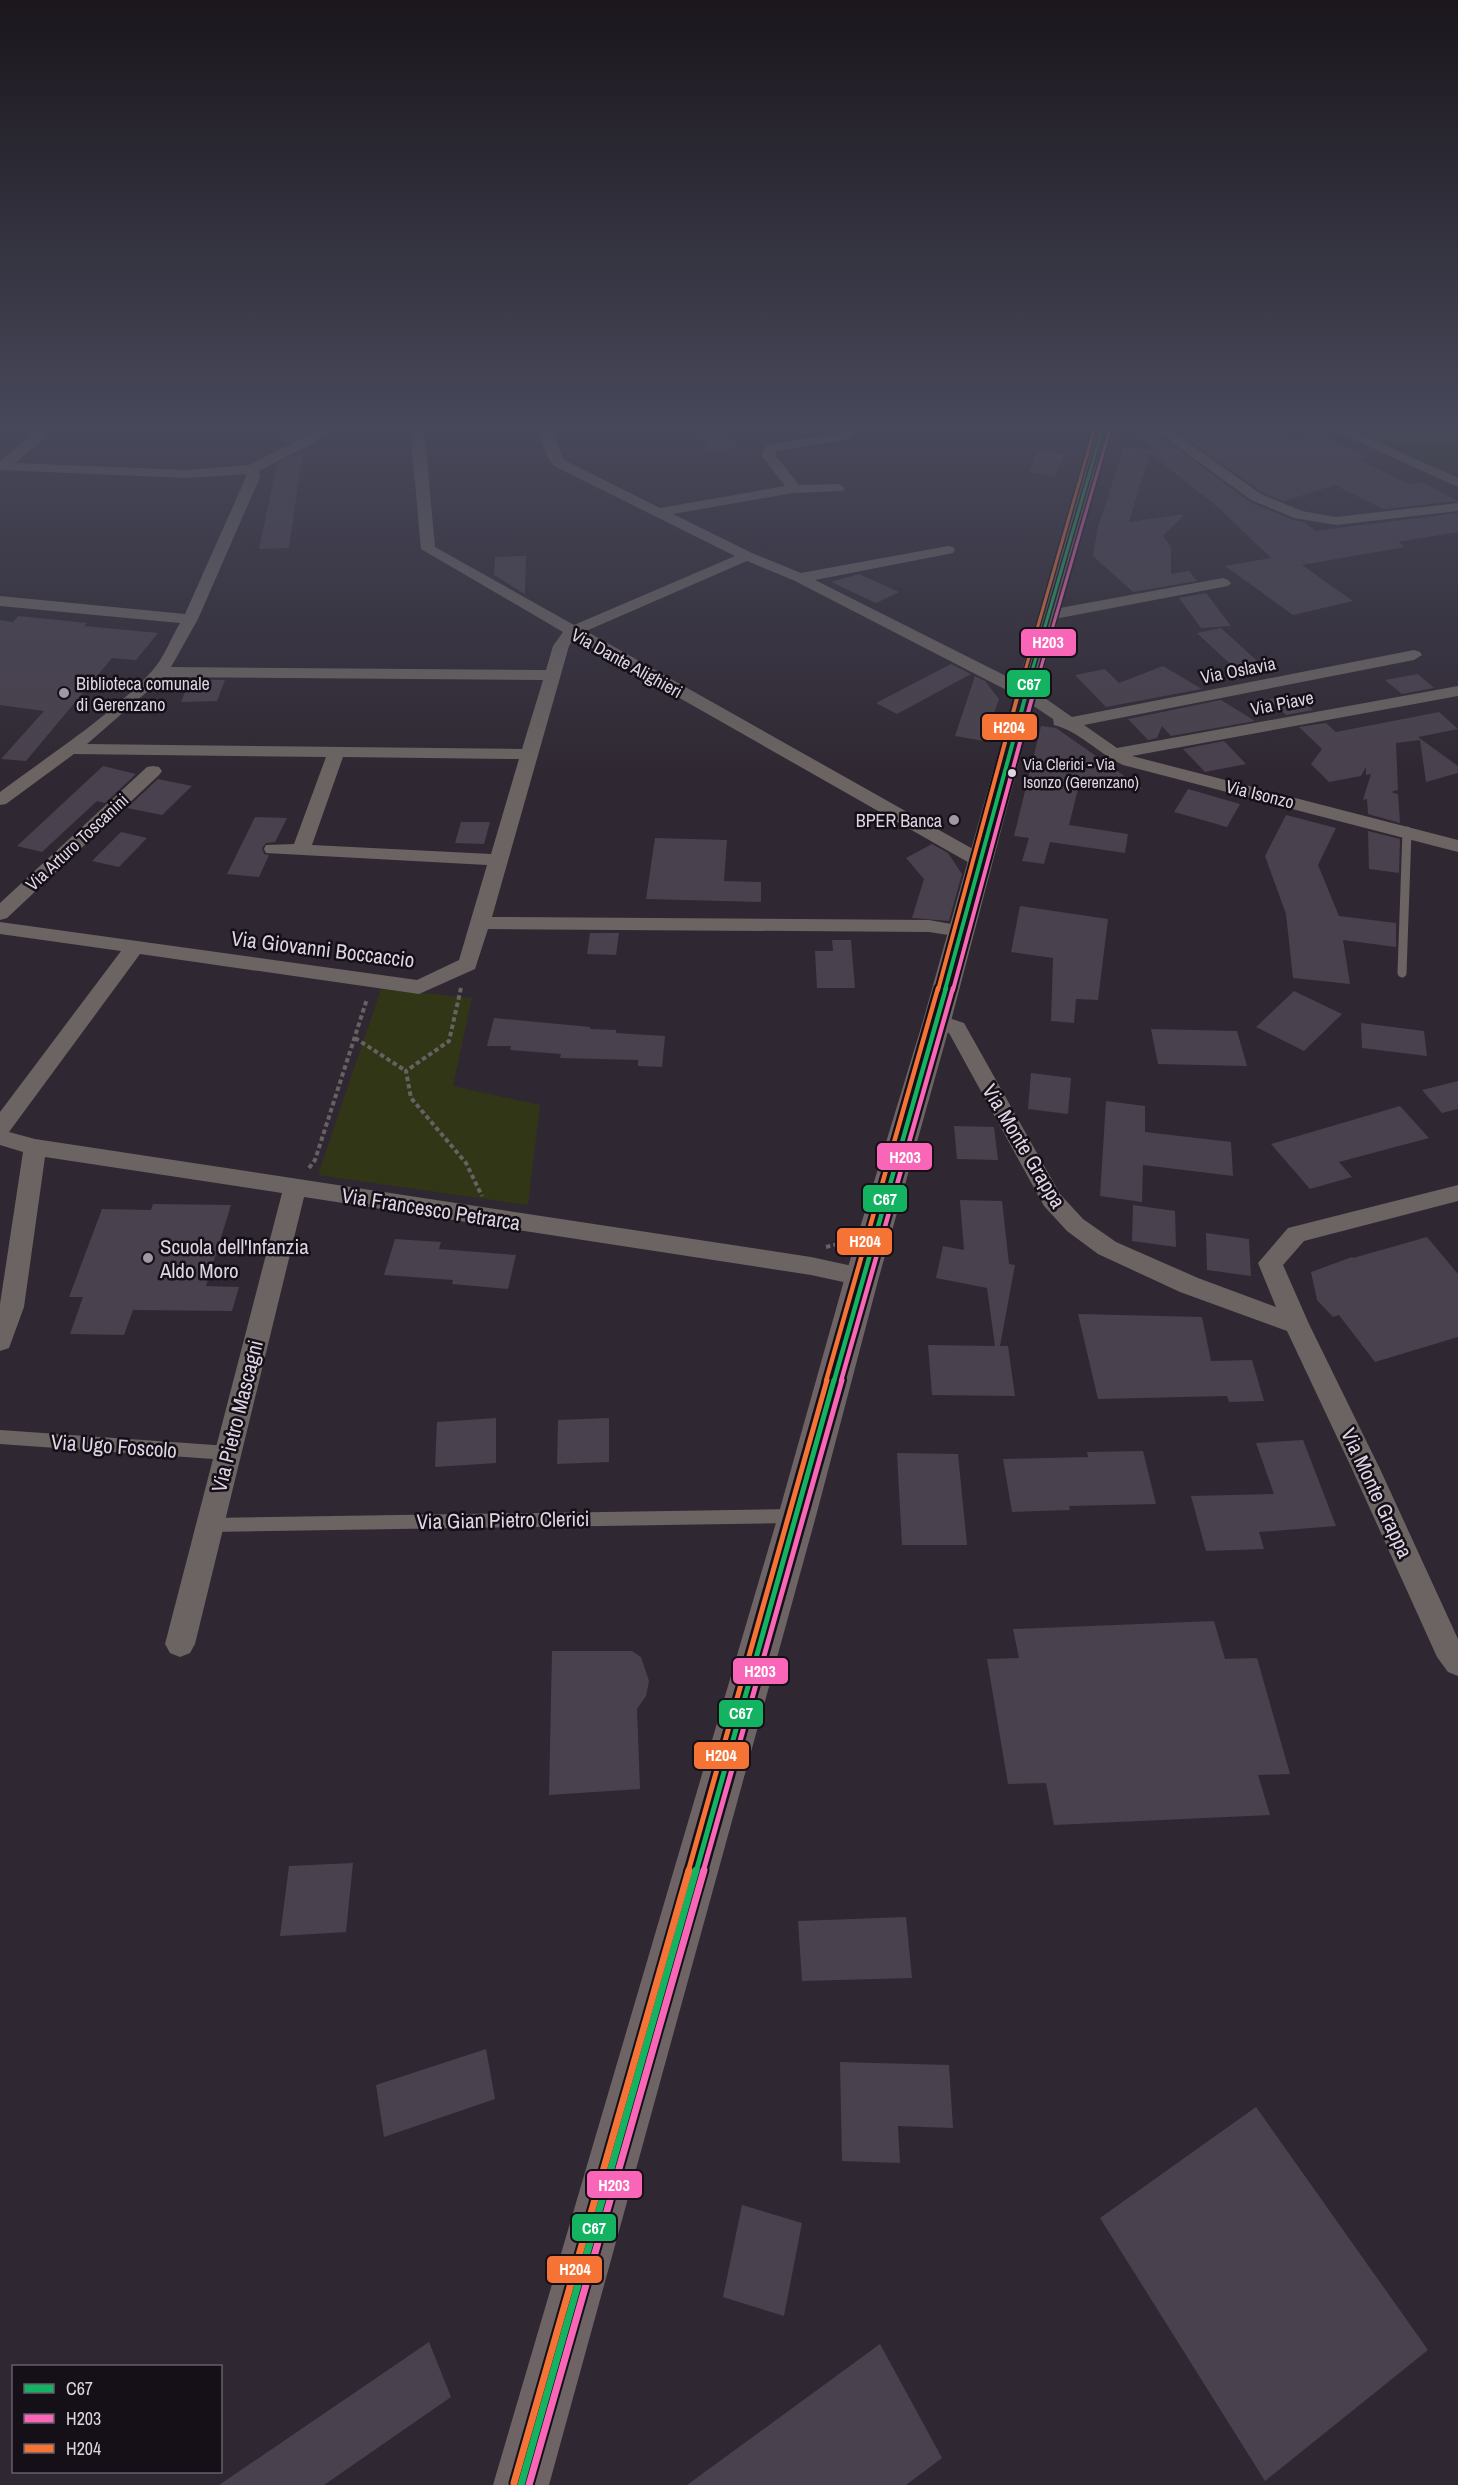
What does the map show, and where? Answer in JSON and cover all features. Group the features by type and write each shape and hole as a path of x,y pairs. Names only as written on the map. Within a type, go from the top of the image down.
{"main road":[{"path":"521,2485 797,1516 862,1277 937,1021 1070,543"}],"street":[{"path":"0,800 70,749 128,702 160,672 190,619 224,543"},
{"name":"Via Dante Alighieri","path":"427,543 428,549 571,632 935,834 984,845"},
{"name":"Via Isonzo","path":"721,543 800,578 1024,702 1070,723 1114,754 1129,761 1458,846"},
{"path":"800,578 948,550"},
{"path":"468,964 561,646 571,632 747,556"},
{"path":"1049,615 1223,583"},
{"path":"0,601 190,619"},
{"name":"Via Oslavia","path":"1070,723 1414,655"},
{"path":"160,672 552,675"},
{"name":"Via Piave","path":"1114,754 1458,690"},
{"path":"70,749 528,754"},
{"path":"301,850 336,753"},
{"name":"Via Arturo Toscanini","path":"0,914 153,771"},
{"path":"0,779 26,782"},
{"name":"Via Dante Alighieri","path":"935,834 984,845"},
{"path":"273,849 498,860"},
{"path":"480,923 929,926 961,931"},
{"name":"Via Giovanni Boccaccio","path":"0,928 419,987 468,964"},
{"path":"0,1128 134,948"},
{"name":"Via Monte Grappa","path":"937,1021 957,1028 1052,1200 1075,1225 1107,1248 1189,1286 1296,1324"},
{"name":"Via Francesco Petrarca","path":"0,1137 35,1147 811,1266 862,1277"},
{"path":"0,1341 4,1317 12,1307 35,1147"},
{"name":"Via Pietro Mascagni","path":"180,1644 295,1188"},
{"name":"Via Monte Grappa","path":"1458,1193 1296,1234 1270,1263 1296,1324 1366,1468 1447,1648 1458,1662"}],"lane":[{"path":"1402,972 1407,831"},
{"name":"Via Ugo Foscolo","path":"0,1437 228,1453"},
{"name":"Via Gian Pietro Clerici","path":"210,1525 797,1516"}],"path":[{"path":"405,1071 449,1041 456,1003 468,964"},
{"path":"295,1188 315,1160 371,981"},
{"path":"355,1038 405,1071 411,1098 466,1163 485,1202"}],"green space":[{"path":"381,989 472,998 453,1086 540,1105 528,1205 318,1175"}],"building":[{"path":"260,543 290,543 289,548 259,549"},
{"path":"1095,543 1168,543 1171,547 1171,574 1189,571 1197,581 1133,592 1093,556"},
{"path":"1255,543 1399,543 1405,547 1302,565 1353,601 1293,615 1225,566 1271,558"},
{"path":"526,556 525,594 494,575 495,557"},
{"path":"859,574 899,592 876,603 831,582"},
{"path":"1206,593 1231,626 1201,628 1179,598"},
{"path":"18,616 87,623 84,626 158,633 136,660 112,658 26,761 1,759 44,711 0,705 0,620 13,622"},
{"path":"1221,628 1266,669 1242,675 1197,633"},
{"path":"951,664 971,674 897,714 876,703"},
{"path":"1163,666 1202,689 1106,707 1075,675 1105,669 1119,683"},
{"path":"1418,674 1434,688 1402,694 1385,680"},
{"path":"975,676 985,681 999,699 984,741 955,736"},
{"path":"190,680 225,680 217,701 181,702"},
{"path":"1297,695 1313,710 1286,715 1269,699"},
{"path":"1221,700 1255,721 1171,736 1162,726 1157,738 1148,740 1128,719"},
{"path":"1439,712 1458,729 1418,737 1458,766 1458,773 1426,782 1420,740 1396,743 1398,790 1391,792 1398,794 1400,823 1368,814 1367,799 1363,800 1371,774 1366,775 1366,767 1361,776 1329,782 1311,764 1322,749 1299,727 1326,723 1336,732"},
{"path":"1041,726 1056,728 1143,789 1084,777 1077,793 1069,825 1128,834 1125,853 1050,842 1044,864 1022,861 1029,838 1014,836"},
{"path":"1224,741 1246,764 1205,772 1183,749"},
{"path":"103,766 136,774 105,803 97,801 42,852 17,846"},
{"path":"158,779 192,786 162,815 127,808"},
{"path":"1188,789 1240,804 1227,827 1174,812"},
{"path":"1286,815 1336,828 1318,865 1339,916 1396,923 1396,947 1343,940 1350,984 1293,978 1286,914 1265,856"},
{"path":"255,817 287,818 275,842 266,843 262,848 264,854 269,855 259,877 227,874"},
{"path":"461,822 490,822 484,844 455,843"},
{"path":"1368,831 1400,839 1399,873 1369,869"},
{"path":"121,832 147,838 119,867 92,861"},
{"path":"655,838 727,840 724,881 761,882 761,902 646,899"},
{"path":"932,844 948,853 962,874 949,921 912,918 924,879 906,858"},
{"path":"1020,906 1108,919 1098,1000 1076,999 1074,1023 1051,1021 1053,958 1011,952"},
{"path":"590,933 619,933 616,955 587,954"},
{"path":"832,940 851,940 855,988 817,988 815,951 833,951"},
{"path":"1294,991 1342,1014 1304,1051 1256,1027"},
{"path":"494,1018 616,1030 616,1033 665,1036 662,1067 638,1066 638,1060 560,1058 561,1054 510,1050 511,1046 487,1046"},
{"path":"1361,1023 1424,1031 1427,1056 1362,1048"},
{"path":"1151,1029 1237,1031 1247,1066 1158,1064"},
{"path":"1031,1073 1071,1078 1068,1114 1028,1109"},
{"path":"1458,1081 1458,1109 1442,1113 1422,1090"},
{"path":"1106,1101 1145,1106 1145,1132 1231,1142 1233,1176 1143,1165 1142,1202 1100,1196"},
{"path":"1400,1106 1429,1138 1339,1162 1352,1177 1310,1189 1271,1144"},
{"path":"954,1126 994,1127 998,1160 957,1159"},
{"path":"960,1200 1002,1201 1009,1264 1015,1265 1000,1346 1008,1346 1015,1396 932,1395 928,1345 995,1346 987,1288 936,1278 943,1246 964,1250"},
{"path":"153,1204 231,1205 206,1286 239,1287 232,1311 133,1310 124,1335 70,1334 83,1297 69,1297 102,1209 151,1210"},
{"path":"1133,1205 1175,1211 1176,1247 1132,1241"},
{"path":"1206,1233 1249,1239 1251,1276 1207,1270"},
{"path":"1427,1237 1458,1274 1458,1337 1375,1362 1339,1315 1333,1317 1317,1300 1311,1272 1352,1257"},
{"path":"395,1239 441,1242 439,1249 516,1255 508,1289 452,1284 453,1280 384,1275"},
{"path":"1078,1314 1202,1317 1211,1361 1252,1360 1264,1401 1229,1402 1227,1396 1098,1399"},
{"path":"496,1418 496,1463 435,1467 437,1422"},
{"path":"609,1418 609,1462 557,1464 558,1420"},
{"path":"1303,1440 1336,1526 1259,1532 1264,1549 1206,1551 1191,1496 1274,1494 1256,1443"},
{"path":"1143,1451 1156,1504 1069,1506 1070,1510 1012,1512 1003,1459 1088,1457 1087,1452"},
{"path":"897,1453 958,1454 967,1545 902,1545"},
{"path":"1214,1621 1225,1659 1257,1658 1290,1774 1258,1775 1270,1815 1054,1825 1046,1783 1008,1784 987,1659 1019,1658 1013,1629"},
{"path":"552,1651 632,1651 641,1657 649,1681 646,1696 637,1709 640,1789 549,1795"},
{"path":"353,1863 346,1932 280,1936 289,1866"},
{"path":"906,1917 912,1978 802,1981 798,1921"},
{"path":"486,2049 495,2099 384,2137 376,2085"},
{"path":"840,2062 949,2065 953,2128 898,2126 900,2163 842,2161"},
{"path":"1256,2107 1428,2350 1265,2481 1100,2218"},
{"path":"742,2205 802,2223 784,2316 723,2297"},
{"path":"429,2342 451,2397 324,2485 219,2485"},
{"path":"880,2344 942,2458 906,2485 687,2485"}],"transit line":[{"name":"H204","path":"514,2483 790,1514 855,1275 930,1019 1062,543"},
{"name":"C67","path":"521,2485 797,1516 862,1277 937,1021 1069,543"},
{"name":"H203","path":"529,2485 804,1518 869,1279 944,1023 1033,695 1077,543"}],"place":[{"name":"Biblioteca comunale di Gerenzano","path":"64,693"},
{"name":"Via Clerici - Via Isonzo (Gerenzano)","path":"1012,773"},
{"name":"BPER Banca","path":"954,820"},
{"name":"Scuola dell'Infanzia Aldo Moro","path":"148,1258"}]}
